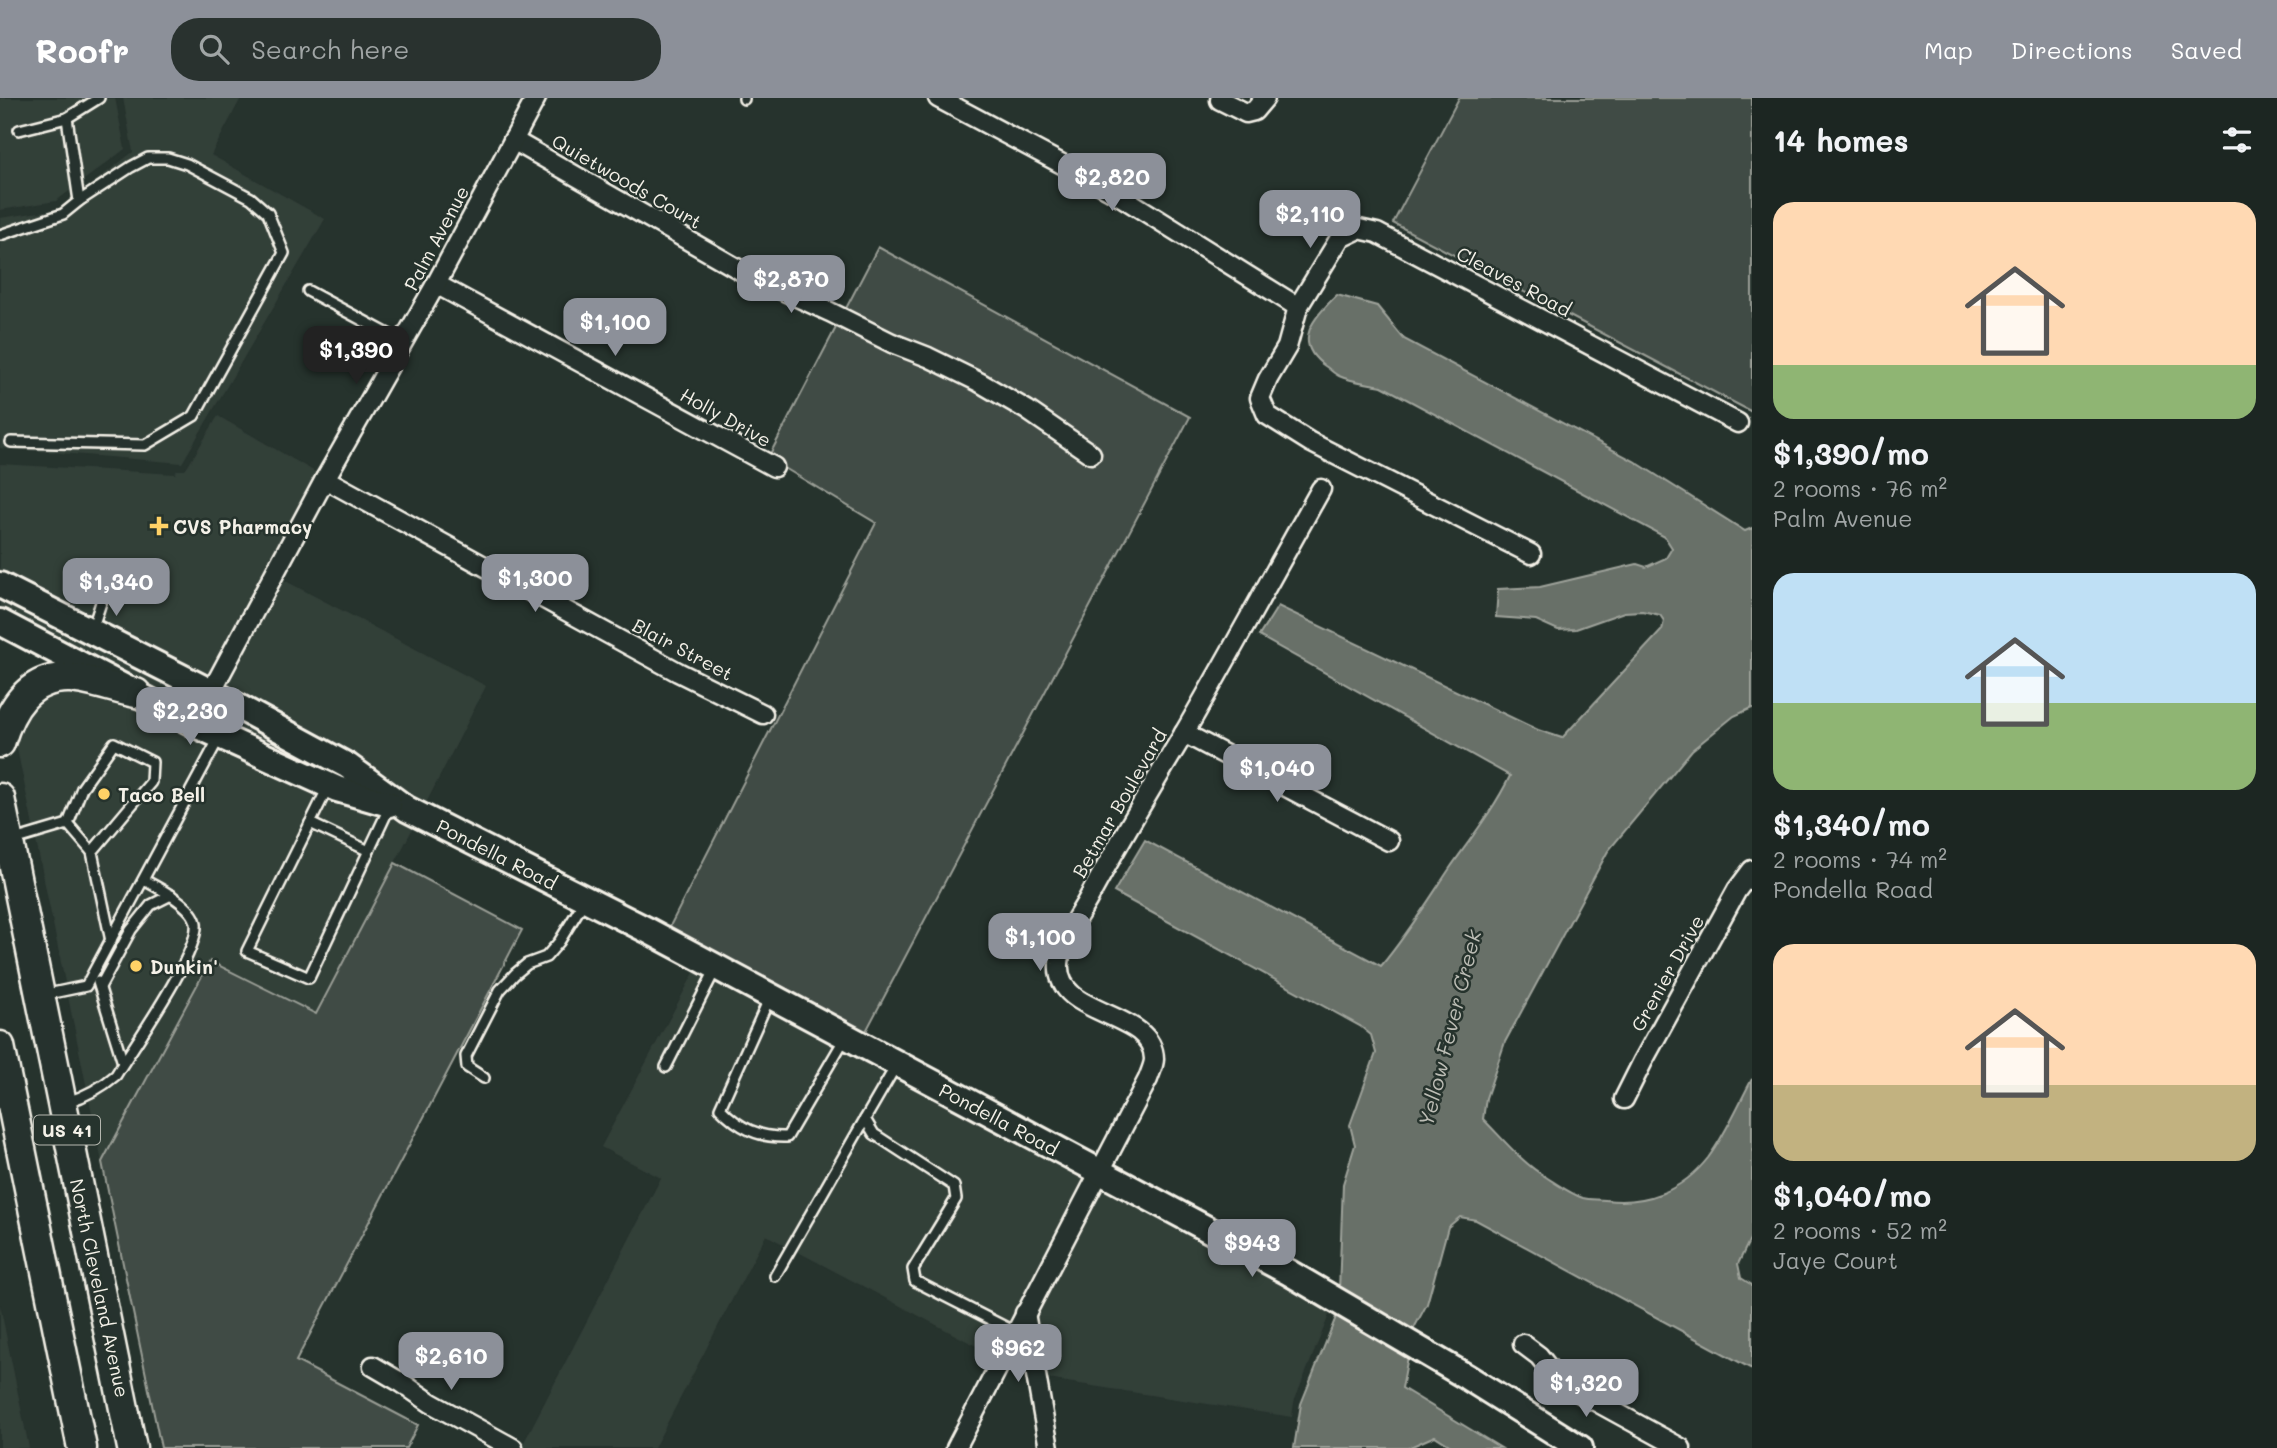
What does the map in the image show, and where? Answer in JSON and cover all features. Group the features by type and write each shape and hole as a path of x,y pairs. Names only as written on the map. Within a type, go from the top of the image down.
{"main road":[{"name":"Pondella Road","path":"0,584 348,766 399,806"},
{"name":"Pondella Road","path":"0,622 220,736 329,785 399,806 586,898 1288,1272 1467,1377 1580,1448"},
{"path":"0,743 15,704 44,682 70,678 136,694"},
{"name":"North Cleveland Avenue","path":"0,799 132,1448"},
{"name":"US 41","path":"0,1046 82,1448"}],"street":[{"name":"Palm Avenue","path":"211,692 325,479 436,284 536,98"},
{"path":"938,98 1130,201 1298,307"},
{"path":"1219,99 1246,113 1254,111 1265,98"},
{"name":"Quietwoods Court","path":"513,140 747,274 979,382 1027,410 1091,454"},
{"name":"Cleaves Road","path":"1531,554 1310,442 1267,415 1260,398 1287,347 1298,307 1340,238 1359,229 1377,233 1738,423"},
{"name":"Holly Drive","path":"436,284 774,467"},
{"name":"Blair Street","path":"325,479 678,672 763,715"},
{"name":"Betmar Boulevard","path":"956,1448 1148,1079 1154,1059 1149,1041 1135,1028 1077,999 1064,985 1058,967 1061,948 1321,489"},
{"path":"1184,733 1389,841"},
{"name":"Grenier Drive","path":"1624,1099 1730,902 1752,870"},
{"path":"1025,1313 1049,1448"},
{"path":"1523,1344 1539,1356 1554,1376 1564,1383 1681,1448"},
{"path":"373,1367 402,1382 431,1403 513,1448"}],"lane":[{"path":"19,130 67,118 99,98"},
{"path":"67,118 79,201"},
{"path":"0,235 63,214 148,158 168,158 187,164 251,198 268,213 284,253 194,416 145,445 11,442"},
{"path":"308,291 403,342"},
{"path":"92,632 108,581"},
{"path":"40,996 86,986 220,736"},
{"path":"68,824 82,788 114,743 152,762 151,782 92,852"},
{"path":"329,785 247,951 309,978 369,851 399,806"},
{"path":"310,823 369,851"},
{"path":"68,824 92,852 110,941"},
{"path":"9,842 68,824"},
{"path":"62,1104 85,1097 116,1075 195,941 196,921 188,910 171,895 144,880"},
{"path":"100,987 126,938 151,905 171,895"},
{"path":"484,1078 467,1067 466,1056 500,990 527,964 546,957 559,942 586,898"},
{"path":"666,1067 716,967"},
{"path":"94,970 123,1063"},
{"path":"770,996 720,1108 749,1132 771,1138 787,1137 846,1036"},
{"path":"775,1276 897,1064"},
{"path":"865,1119 874,1134 954,1186 956,1199 913,1269 915,1281 1016,1332"}],"shaded area":[{"path":"0,98 115,98 125,149 56,201 0,210"},
{"path":"123,98 241,98 211,155 325,219 182,463 0,448 0,218 59,209 133,152"},
{"path":"1459,98 1752,98 1752,412 1393,223"},
{"path":"878,247 1190,417 864,1035 668,930 876,523 768,458"},
{"path":"218,416 329,480 276,576 486,686 424,807 0,574 0,464 175,474 177,470 185,470 188,466"},
{"path":"0,595 207,701 357,785 202,717 0,611"},
{"path":"69,688 132,703 333,797 415,824 316,1015 209,962 102,1162 13,729 31,701"},
{"path":"395,863 522,930 296,1361 418,1425 406,1448 161,1448 102,1162 210,961 316,1014"},
{"path":"697,967 1330,1308 1294,1402 1292,1417 1035,1377 766,1235 654,1448 521,1448 661,1178 601,1147"},
{"path":"0,1305 29,1448 0,1448"}],"water":[{"name":"Yellow Fever Creek","path":"1337,295 1377,306 1404,339 1634,461 1745,531 1752,528 1752,708 1734,716 1692,750 1608,851 1505,1042 1486,1098 1483,1119 1529,1165 1574,1194 1588,1199 1620,1201 1649,1198 1687,1179 1708,1158 1752,1079 1752,1235 1738,1264 1741,1278 1752,1285 1752,1369 1476,1220 1460,1217 1448,1227 1427,1304 1413,1330 1402,1388 1501,1448 1454,1448 1435,1436 1408,1448 1294,1448 1301,1404 1336,1317 1343,1184 1355,1145 1350,1125 1376,1053 1371,1035 1360,1026 1114,892 1145,840 1381,966 1417,918 1504,788 1510,776 1259,636 1278,606 1538,730 1562,738 1662,630 1664,621 1660,615 1642,611 1624,612 1576,629 1558,630 1536,620 1496,617 1498,589 1540,587 1637,564 1646,567 1666,558 1672,548 1665,537 1382,386 1349,380 1334,373 1315,357 1309,348 1308,339 1314,321"}],"place":[{"name":"CVS Pharmacy","path":"159,526"},
{"name":"Taco Bell","path":"104,794"},
{"name":"Dunkin'","path":"136,966"}]}
